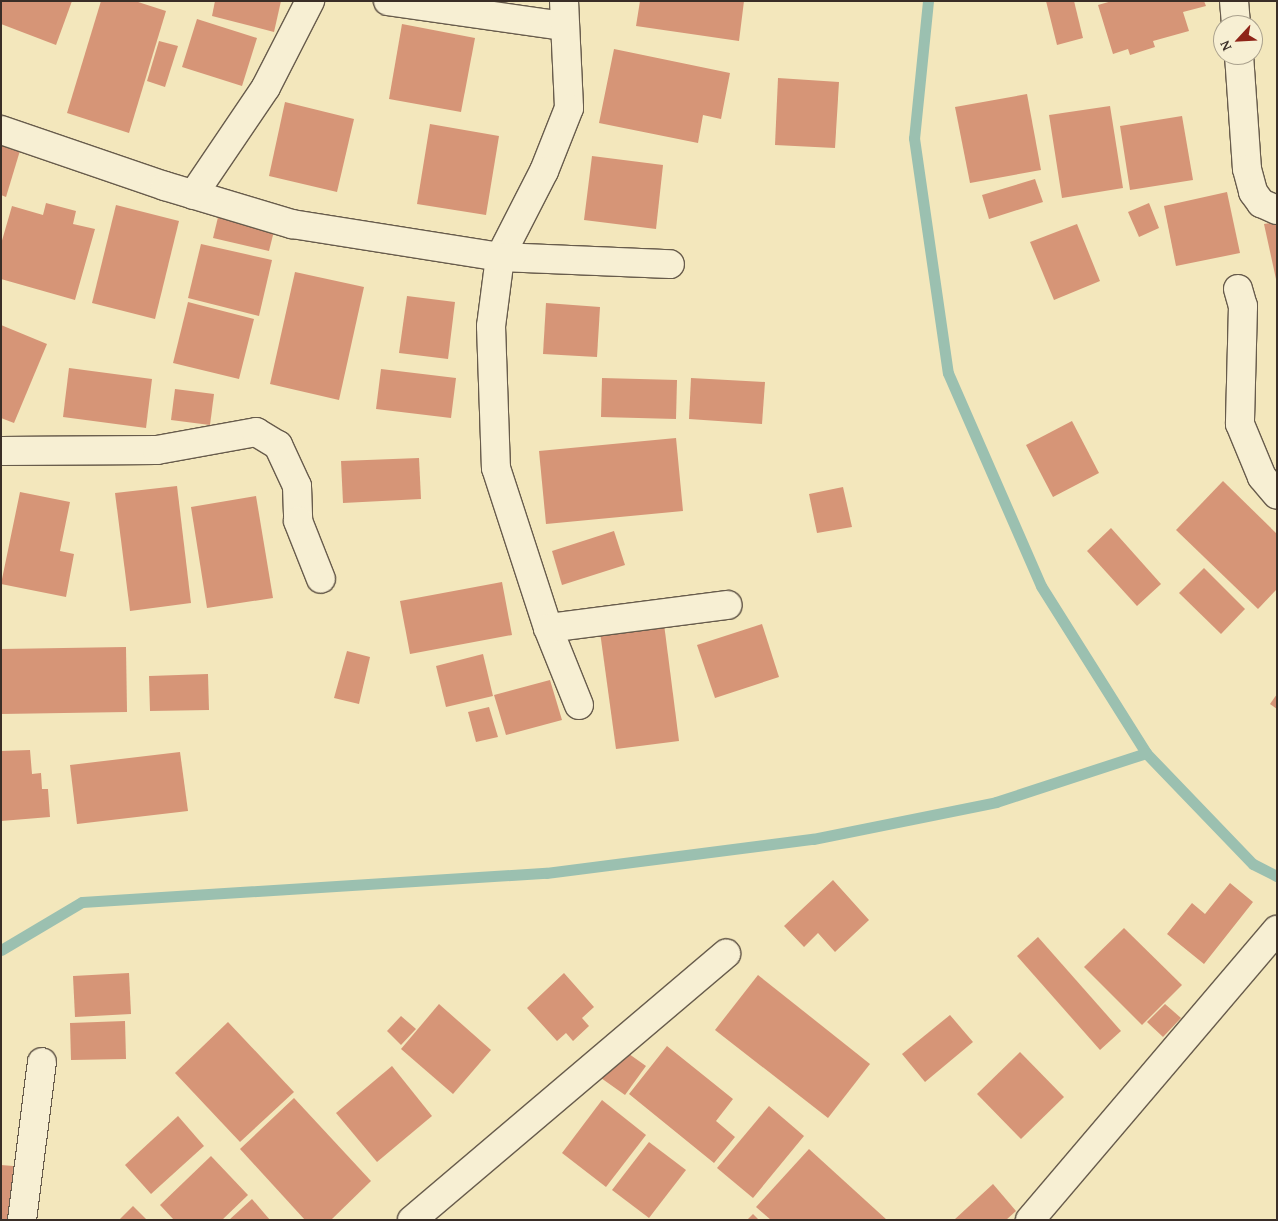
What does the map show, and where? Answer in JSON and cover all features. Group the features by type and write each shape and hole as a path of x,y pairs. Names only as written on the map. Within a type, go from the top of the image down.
{"street":[{"path":"193,195 266,87 310,1"},
{"path":"388,1 564,13 569,108 544,171 500,256 491,326 496,468 548,628 579,705"},
{"path":"1234,1 1235,15"},
{"path":"1240,65 1247,169 1253,192 1261,203 1277,210"},
{"path":"1,130 193,195 292,224 500,256 670,264"},
{"path":"1238,289 1243,306 1240,424 1262,477 1277,495"},
{"path":"1,451 157,450 256,432 278,445 297,486 298,521 321,579"},
{"path":"548,628 728,605"},
{"path":"1030,1220 1277,930"},
{"path":"412,1220 726,954"},
{"path":"22,1220 42,1062"}],"building":[{"path":"1,1 72,1 56,45 1,24"},
{"path":"101,1 135,1 166,11 129,133 67,113"},
{"path":"215,1 281,1 274,32 212,16"},
{"path":"640,1 744,1 739,41 636,26"},
{"path":"1046,1 1074,1 1083,38 1057,45"},
{"path":"1112,1 1204,1 1206,6 1183,12 1189,31 1153,41 1155,47 1130,55 1128,49 1113,54 1098,5"},
{"path":"197,19 257,38 242,86 182,67"},
{"path":"402,24 475,38 461,112 389,99"},
{"path":"159,41 178,46 165,87 147,81"},
{"path":"614,49 730,73 721,119 703,115 698,143 599,123"},
{"path":"778,78 839,82 835,148 775,145"},
{"path":"1027,94 1041,170 970,183 955,107"},
{"path":"285,102 354,119 337,192 269,176"},
{"path":"1110,106 1123,188 1062,198 1049,115"},
{"path":"1182,116 1193,180 1130,190 1120,126"},
{"path":"430,124 499,136 486,215 417,204"},
{"path":"1,138 22,144 6,197 1,195"},
{"path":"592,156 663,165 656,229 584,220"},
{"path":"1035,179 1043,202 989,219 982,195"},
{"path":"1227,192 1240,253 1176,266 1164,206"},
{"path":"46,203 76,211 73,224 95,229 75,300 1,279 1,244 12,206 43,215"},
{"path":"1149,203 1159,228 1139,237 1128,212"},
{"path":"116,205 179,221 155,319 92,303"},
{"path":"219,213 275,227 269,251 213,238"},
{"path":"1277,222 1277,279 1276,279 1264,224"},
{"path":"1077,224 1100,281 1054,300 1030,242"},
{"path":"201,244 272,260 259,316 188,298"},
{"path":"295,272 364,287 339,400 270,384"},
{"path":"407,296 455,302 448,359 399,353"},
{"path":"188,302 254,319 239,379 173,363"},
{"path":"546,303 600,307 597,357 543,354"},
{"path":"1,325 47,344 14,423 1,418"},
{"path":"69,368 152,379 146,428 63,417"},
{"path":"381,369 456,378 451,418 376,409"},
{"path":"602,378 677,380 676,419 601,417"},
{"path":"691,378 765,382 762,424 689,419"},
{"path":"175,389 214,394 210,425 171,420"},
{"path":"1072,421 1099,473 1053,497 1026,445"},
{"path":"676,438 683,511 546,524 539,451"},
{"path":"419,458 421,499 343,503 341,461"},
{"path":"1223,481 1277,534 1277,589 1258,609 1176,530"},
{"path":"177,486 191,603 130,611 115,493"},
{"path":"843,487 852,527 817,533 809,494"},
{"path":"20,492 70,502 60,551 74,554 66,597 1,584"},
{"path":"256,496 273,598 207,608 191,507"},
{"path":"1111,528 1161,584 1137,606 1087,551"},
{"path":"614,531 625,565 562,585 552,551"},
{"path":"1204,568 1245,609 1221,634 1179,593"},
{"path":"502,582 512,635 410,654 400,601"},
{"path":"664,624 679,741 616,749 600,632"},
{"path":"762,624 779,677 715,698 697,645"},
{"path":"126,647 127,712 1,714 1,649"},
{"path":"347,651 370,657 359,704 334,698"},
{"path":"483,654 493,696 446,707 436,666"},
{"path":"208,674 209,710 150,711 149,676"},
{"path":"550,680 562,720 506,735 494,695"},
{"path":"1277,694 1277,709 1270,704"},
{"path":"489,707 498,737 476,742 468,712"},
{"path":"30,750 32,774 41,773 42,789 48,789 50,817 1,821 1,751"},
{"path":"180,752 188,811 77,824 70,765"},
{"path":"833,880 869,920 835,952 818,933 804,947 784,926"},
{"path":"1230,883 1253,902 1204,964 1167,934 1192,903 1205,914"},
{"path":"1124,928 1182,985 1142,1025 1084,967"},
{"path":"1038,937 1121,1031 1100,1050 1017,956"},
{"path":"129,973 131,1014 75,1017 73,976"},
{"path":"564,973 594,1007 582,1018 589,1026 573,1041 566,1033 557,1041 527,1008"},
{"path":"758,975 870,1064 828,1118 715,1030"},
{"path":"439,1004 491,1050 453,1094 401,1049"},
{"path":"1165,1004 1181,1018 1163,1037 1147,1022"},
{"path":"950,1015 973,1042 925,1082 902,1054"},
{"path":"401,1016 416,1029 401,1045 387,1031"},
{"path":"125,1021 126,1059 71,1060 70,1023"},
{"path":"228,1022 294,1092 240,1142 175,1073"},
{"path":"667,1046 733,1099 716,1121 735,1137 714,1163 629,1094"},
{"path":"622,1049 646,1066 625,1095 601,1078"},
{"path":"1020,1052 1064,1097 1021,1139 977,1094"},
{"path":"392,1066 432,1116 377,1162 336,1113"},
{"path":"294,1098 371,1181 331,1220 305,1220 240,1149"},
{"path":"602,1100 646,1135 606,1187 562,1153"},
{"path":"769,1106 804,1136 753,1198 717,1168"},
{"path":"178,1116 204,1146 151,1194 125,1165"},
{"path":"649,1142 686,1170 649,1218 612,1190"},
{"path":"809,1149 887,1220 771,1220 756,1207"},
{"path":"211,1156 248,1195 222,1220 174,1220 160,1205"},
{"path":"1,1165 13,1166 12,1220 1,1220"},
{"path":"993,1184 1016,1211 1006,1220 954,1220"},
{"path":"252,1199 270,1220 229,1220"},
{"path":"133,1206 147,1220 119,1220"},
{"path":"753,1214 759,1220 747,1220"}],"waterway":[{"path":"928,1 914,138 948,373 1041,586 1146,753 1253,864 1277,876"},
{"path":"1,950 82,902 546,873 813,839 996,802 1146,753"}]}
